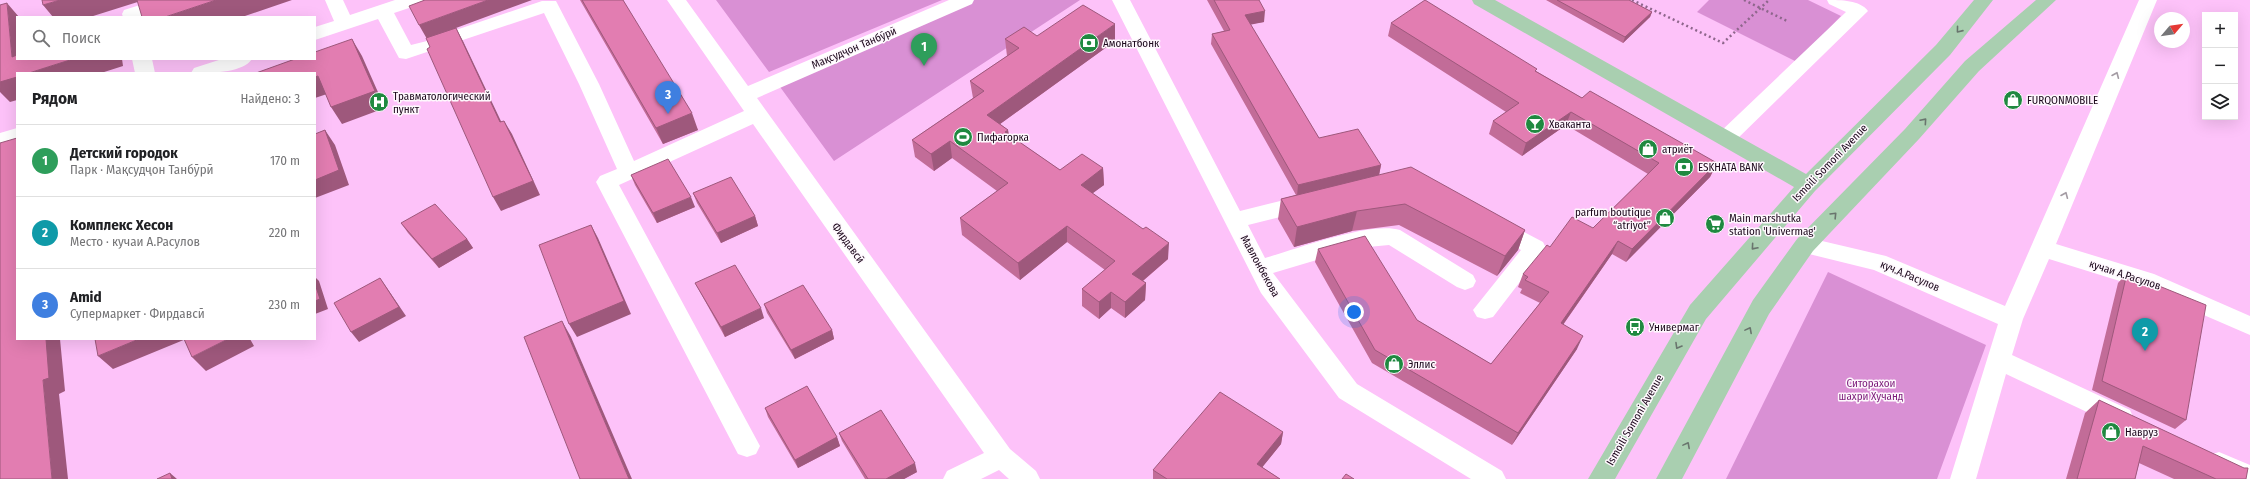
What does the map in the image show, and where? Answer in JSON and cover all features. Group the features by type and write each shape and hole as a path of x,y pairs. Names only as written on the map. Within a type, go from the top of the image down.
{"main road":[{"path":"1481,0 1808,185"},
{"name":"Ismoili Somoni Avenue","path":"1601,479 1698,312 1808,185 1942,50 1984,0"},
{"path":"1669,479 1761,307 1805,245 1912,134 1972,66 2048,0"}],"street":[{"path":"334,0 345,24"},
{"path":"316,34 414,0"},
{"name":"Фирдавсӣ","path":"676,0 1001,457 1027,479"},
{"name":"Мақсудҷон Танбӯрӣ","path":"744,96 965,0"},
{"name":"Мавлонбекова","path":"1122,0 1269,287 1348,391 1493,479"},
{"path":"1726,138 1859,11 1836,0"},
{"path":"1963,479 2011,318 2046,240 2148,0"},
{"path":"132,16 132,14 167,3"},
{"path":"384,10 406,53 549,5 586,77 630,172"},
{"path":"142,60 145,72"},
{"path":"204,72 239,60"},
{"path":"747,446 607,182 756,114"},
{"path":"0,140 16,135"},
{"path":"1234,220 1327,198"},
{"path":"1480,216 1535,248 1485,310"},
{"path":"1259,268 1357,240 1392,236 1465,281"},
{"name":"кучаи А.Расулов","path":"2046,240 2146,280 2250,326"},
{"name":"куч.А.Расулов","path":"1805,245 1878,262 2011,318"},
{"path":"1999,360 2142,427"},
{"path":"2200,454 2250,477"},
{"path":"956,479 1001,457"}],"path":[{"path":"1632,0 1723,43 1769,0"},
{"path":"1744,0 1787,21"}],"green space":[{"path":"716,0 942,0 769,72"},
{"path":"964,0 1080,0 834,161 775,80"},
{"path":"1709,0 1808,0 1841,16 1797,62 1697,12"},
{"name":"Ситорахои шахри Хучанд","path":"1828,272 1986,345 1937,479 1726,479"}],"building":[{"path":"42,0 60,0 43,5"},
{"path":"137,0 216,0 168,16 142,16"},
{"path":"425,0 488,0 419,25 409,6"},
{"path":"582,0 623,0 692,113 656,128"},
{"path":"1214,0 1259,0 1265,11 1245,15 1319,138 1358,129 1381,165 1298,185 1212,34 1230,30"},
{"path":"1425,0 1537,69 1535,71 1582,98 1590,91 1717,163 1632,249 1618,241 1561,323 1583,336 1518,433 1375,350 1318,249 1365,236 1417,320 1491,364 1549,292 1525,280 1528,277 1523,274 1547,245 1550,247 1572,217 1593,228 1659,163 1571,112 1526,143 1493,121 1519,103 1391,23"},
{"path":"1557,0 1629,0 1652,12 1625,37"},
{"path":"7,3 12,57 16,55 16,60 70,60 32,72 16,72 16,77 0,82 0,5"},
{"path":"1083,5 1115,24 987,115 1008,130 1005,132 1060,170 1082,154 1103,168 1081,185 1143,229 1146,227 1169,243 1132,274 1146,283 1125,302 1111,292 1099,302 1082,289 1115,261 1067,226 1018,263 960,218 1008,183 950,141 931,154 912,140 984,91 970,81 1019,48 1005,39 1024,27 1037,36"},
{"path":"456,28 500,122 504,121 533,181 493,197 427,49 430,47 426,38"},
{"path":"352,39 375,91 331,107 318,76 316,77 316,72 259,72 292,60 316,60 316,52"},
{"path":"325,130 339,170 316,180 316,134"},
{"path":"16,138 16,340 46,340 49,378 43,380 52,479 0,479 0,143"},
{"path":"668,159 691,197 653,213 631,175"},
{"path":"1411,167 1525,230 1505,256 1405,204 1357,211 1297,227 1281,199"},
{"path":"731,177 755,216 717,233 693,193"},
{"path":"435,204 467,239 432,259 401,223"},
{"path":"591,225 624,301 569,324 539,245"},
{"path":"735,265 761,308 721,327 695,283"},
{"path":"2127,273 2206,305 2186,420 2102,381"},
{"path":"380,278 399,307 351,332 334,303"},
{"path":"803,285 832,330 791,350 764,304"},
{"path":"316,287 320,299 316,301"},
{"path":"562,321 629,479 580,479 524,337"},
{"path":"95,340 137,340 98,356"},
{"path":"184,340 226,340 192,357"},
{"path":"807,386 837,437 795,460 765,408"},
{"path":"1220,392 1283,432 1257,464 1280,479 1167,479 1153,470"},
{"name":"Навруз","path":"2099,400 2244,468 2248,468 2246,479 2216,479 2143,446 2135,479 2077,479"},
{"path":"881,410 915,463 886,479 868,479 839,433"},
{"path":"170,473 172,479 157,479"},
{"path":"1346,474 1354,479 1342,479"}],"place":[{"name":"Амонатбонк","path":"1089,43"},
{"name":"Детский городок","path":"924,66"},
{"name":"FURQONMOBILE","path":"2013,100"},
{"name":"Травматологический пункт","path":"379,102"},
{"name":"Amid","path":"668,114"},
{"name":"Хваканта","path":"1535,124"},
{"name":"Пифагорка","path":"963,137"},
{"name":"атриёт","path":"1648,149"},
{"name":"ESKHATA BANK","path":"1684,167"},
{"name":"parfum boutique “atriyot”","path":"1665,218"},
{"name":"Main marshutka station 'Univermag'","path":"1715,224"},
{"name":"Универмаг","path":"1635,327"},
{"name":"Комплекс Хесон","path":"2145,351"},
{"name":"Эллис","path":"1394,364"},
{"name":"Навруз","path":"2111,432"}]}
